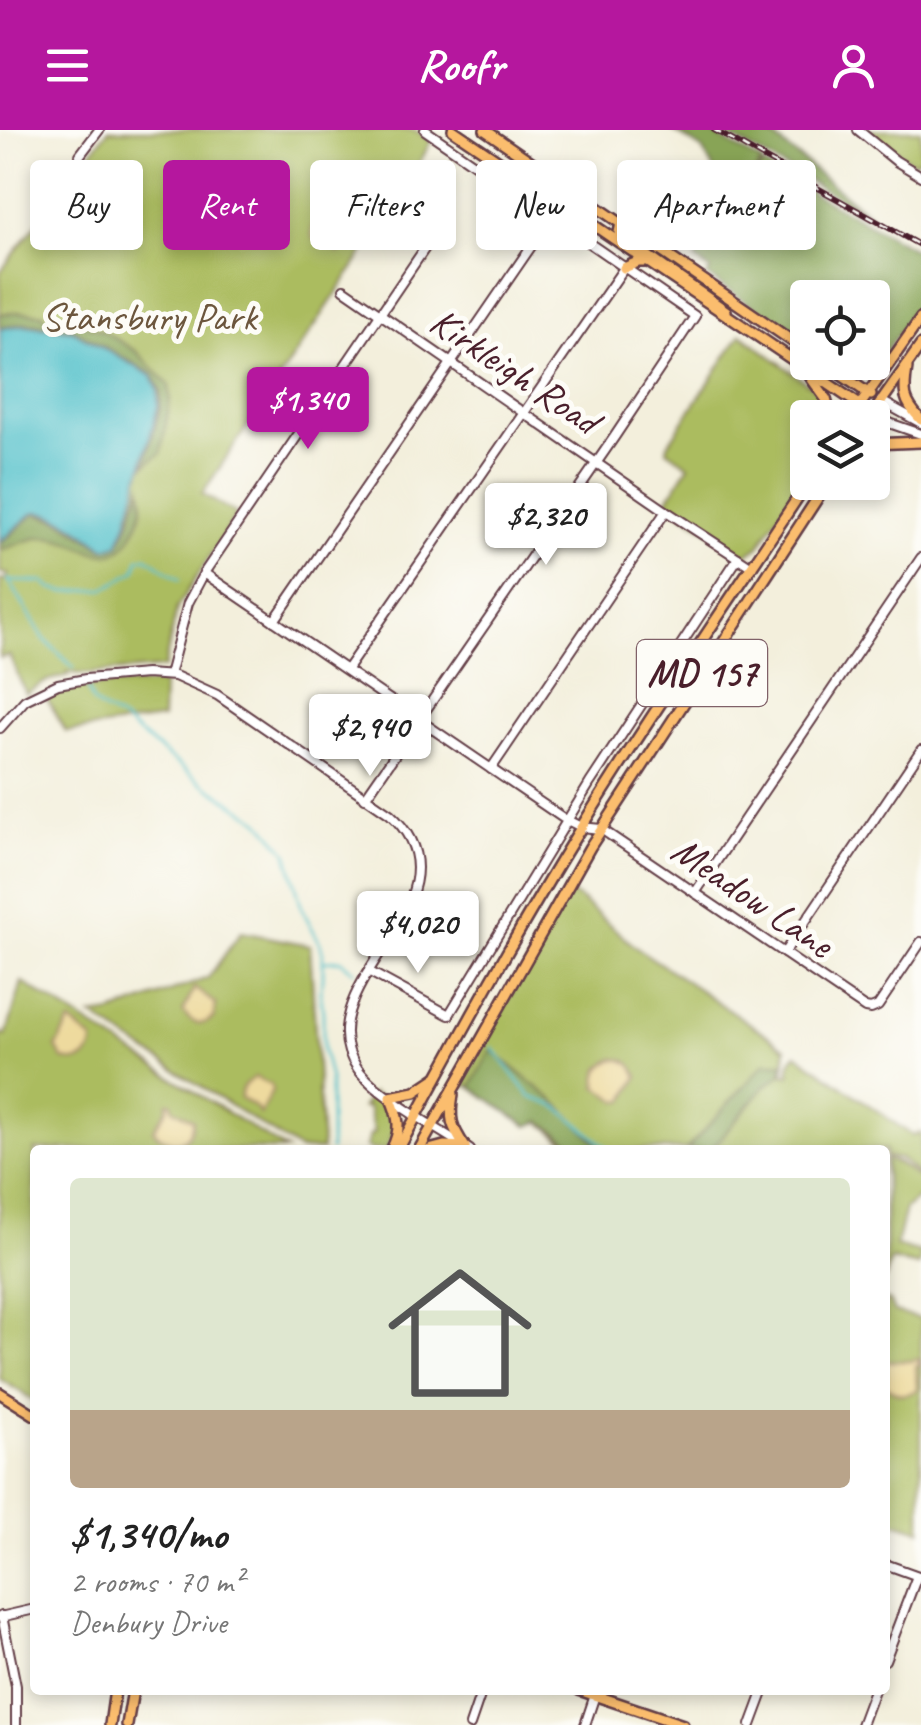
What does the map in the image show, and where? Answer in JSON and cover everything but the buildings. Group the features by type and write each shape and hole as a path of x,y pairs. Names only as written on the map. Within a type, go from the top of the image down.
{"main road":[{"path":"452,130 790,359"},
{"path":"485,130 617,221"},
{"path":"640,250 713,300 745,329"},
{"path":"659,250 790,340"},
{"path":"624,268 646,262"},
{"path":"863,400 921,318"},
{"path":"882,400 921,345"},
{"path":"890,359 896,354"},
{"path":"907,364 904,394 921,422"},
{"path":"821,380 850,400"},
{"path":"850,380 879,400"},
{"path":"890,443 921,442"},
{"name":"MD 157","path":"397,1145 581,828 796,500"},
{"name":"MD 157","path":"422,1145 600,829 816,500"},
{"path":"395,1145 399,1123 390,1096 415,1092 440,1076"},
{"path":"455,1085 450,1116 452,1127 465,1145"},
{"path":"0,1393 30,1412"},
{"path":"114,1725 115,1695"},
{"path":"127,1725 132,1695"},
{"path":"595,1695 683,1725"}],"street":[{"path":"80,155 99,130"},
{"path":"425,130 476,165"},
{"path":"858,130 921,176"},
{"path":"365,798 695,316 597,248"},
{"path":"169,675 188,603 204,572 424,250"},
{"path":"274,621 529,250"},
{"path":"347,669 624,268"},
{"name":"Kirkleigh Road","path":"344,289 752,567"},
{"path":"890,406 921,422"},
{"path":"890,423 921,434"},
{"path":"491,769 666,511"},
{"path":"370,972 449,1014 567,821 738,558"},
{"path":"695,893 921,558"},
{"path":"204,572 567,821 581,828 600,829"},
{"path":"0,728 25,700 58,684 169,675 217,695 390,814 408,832 417,855 414,890 349,1011 347,1043 359,1070 462,1145"},
{"path":"784,954 921,750"},
{"name":"Meadow Lane","path":"600,829 860,1005 873,1008 881,1002 921,942"},
{"path":"890,1566 919,1576 890,1648"},
{"path":"16,1725 16,1686 1,1617 30,1610"},
{"path":"470,1725 480,1695"},
{"path":"585,1725 595,1695"},
{"path":"752,1725 762,1695"},
{"path":"861,1725 872,1695"}],"green space":[{"name":"Stansbury Park","path":"108,130 415,130 431,141 421,160 310,160 310,250 365,250 202,494 237,514 177,608 164,668 67,672 69,675 47,681 26,694 9,655 0,658 0,579 6,580 8,574 0,573 0,272 30,233 30,250 143,250 143,160 85,160"},
{"path":"672,130 706,130 758,160 708,160 702,149"},
{"path":"718,130 765,130 802,160 771,160"},
{"path":"868,130 921,130 921,159 912,162"},
{"path":"816,171 872,217 816,185"},
{"path":"816,195 921,253 921,301 890,345 890,280 790,280 790,332 707,276 710,270 695,260 702,250 816,250"},
{"path":"0,314 43,314 49,323 60,323 63,316 103,331 136,351 169,385 161,453 145,465 160,407 161,391 152,374 71,328 26,323 0,328"},
{"path":"741,334 790,370 790,380 803,380 819,392 822,400 790,400 790,497 759,546 746,555 666,502 689,465 667,450"},
{"path":"141,486 143,504 139,520 125,545 115,552 94,552 45,537 0,550 0,544 35,513 59,520 105,549 118,545"},
{"path":"163,684 162,719 66,732 47,699 100,685"},
{"path":"569,892 637,948 786,1048 784,1074 790,1075 790,1063 797,1054 912,1135 921,1132 921,1177 900,1159 890,1158 890,1145 569,1145 533,1116 472,1085 462,1087"},
{"path":"241,932 310,945 322,1145 291,1145 92,1016 112,1013 208,978"},
{"path":"22,982 278,1145 30,1145 30,1398 0,1379 0,1032 6,1036"},
{"path":"491,1050 557,1103 599,1145 574,1145 541,1121 528,1126 471,1087"},
{"path":"765,1063 785,1063 781,1075 765,1086 715,1145 691,1145"},
{"path":"372,1093 389,1105 395,1124 389,1145 367,1145 374,1133 368,1108 362,1107"},
{"path":"890,1161 921,1179 921,1198 905,1209 896,1246 921,1253 919,1266 891,1260 890,1263"},
{"path":"890,1303 894,1312 921,1319 921,1530 890,1521"}],"sand":[{"path":"194,988 216,1004 214,1017 205,1023 194,1022 183,1012"},
{"path":"70,1022 93,1040 91,1052 80,1061 63,1059 56,1048"},
{"path":"614,1059 629,1063 638,1077 625,1100 618,1101 596,1086 601,1068"},
{"path":"255,1077 271,1085 272,1091 260,1114 241,1098 246,1083"},
{"path":"168,1102 193,1120 188,1135 178,1142 166,1140 153,1130"},
{"path":"919,1360 917,1390 901,1394 890,1388 890,1361"}],"water":[{"path":"24,325 71,330 152,376 158,390 158,406 118,544 106,548 62,519 34,512 0,542 0,329"}],"waterway":[{"path":"11,581 44,582 65,592 105,589 135,571 139,559 147,557 180,580"},
{"path":"8,579 44,639 74,668"},
{"path":"88,689 100,708 260,821 287,852 302,909 323,953 320,992 323,1050 330,1079 330,1145"},
{"path":"325,961 340,960 354,971"},
{"path":"492,1047 531,1097 558,1107 604,1145"}],"railway":[{"path":"714,130 921,246"}]}
